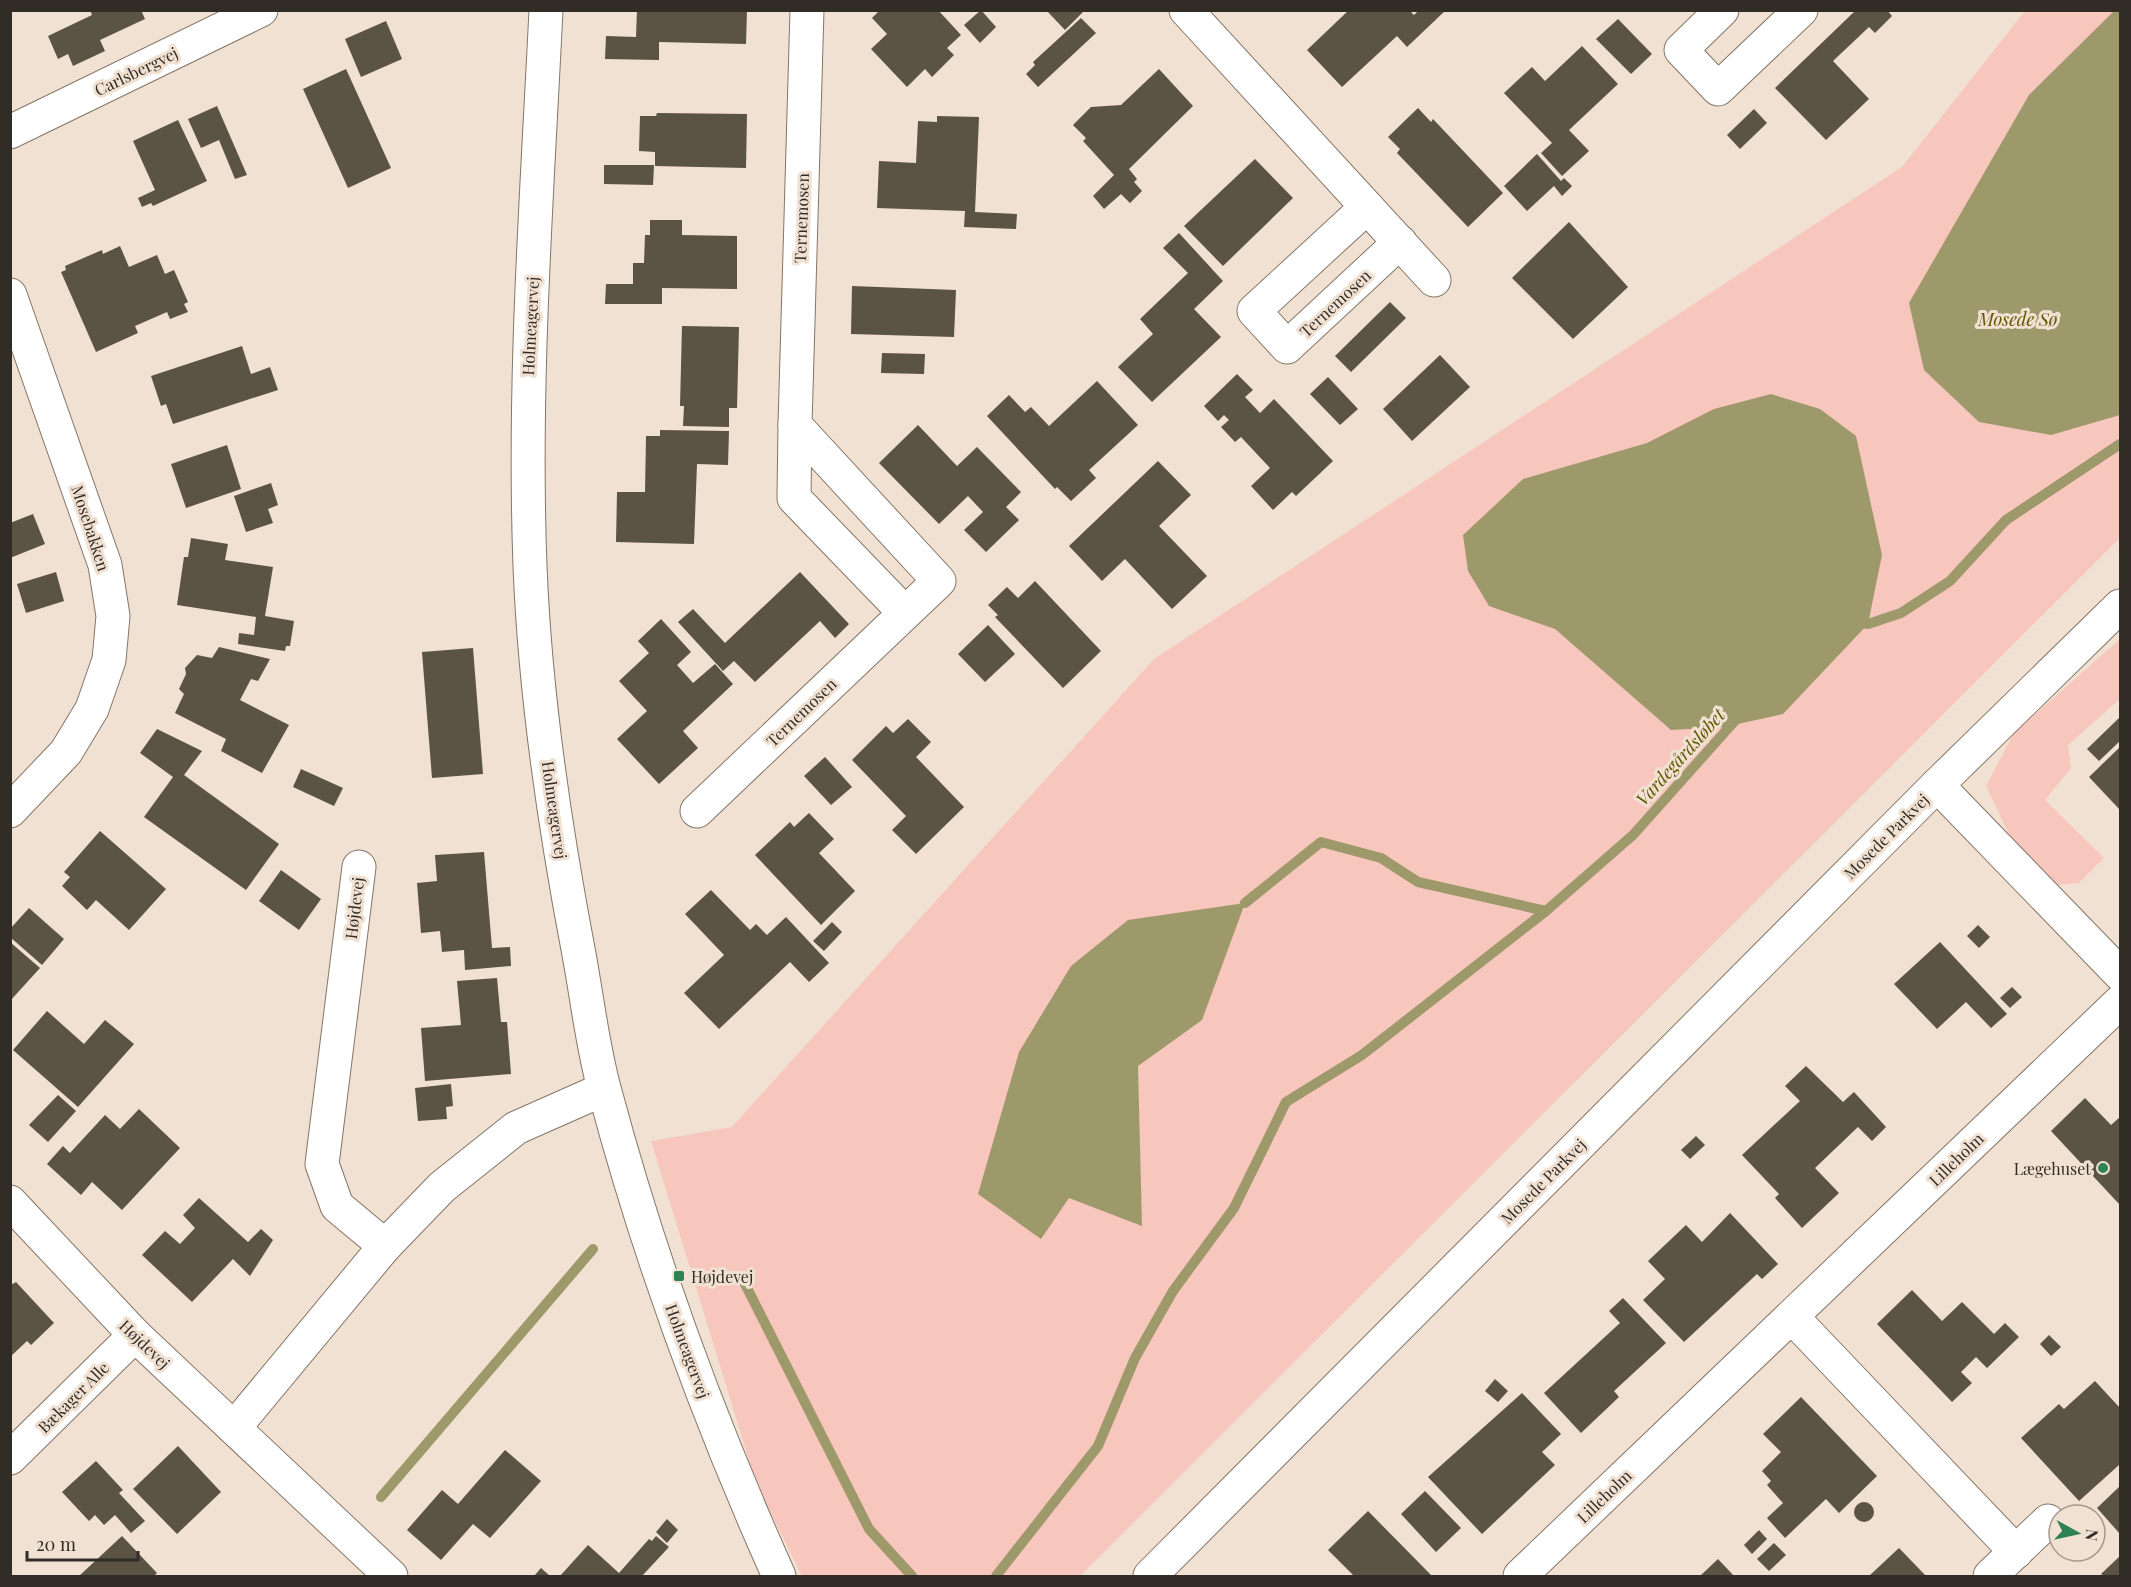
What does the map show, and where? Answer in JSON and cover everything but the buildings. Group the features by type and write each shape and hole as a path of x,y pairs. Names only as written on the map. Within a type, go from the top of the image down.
{"street":[{"name":"Carlsbergvej","path":"10,132 261,10"},
{"name":"Holmeagervej","path":"546,10 528,375 530,567 541,709 563,867 604,1089 673,1313 739,1487 779,1576"},
{"name":"Ternemosen","path":"807,10 794,498 905,613"},
{"path":"1186,10 1434,280"},
{"path":"1722,10 1681,50 1718,89 1801,10"},
{"name":"Ternemosen","path":"1367,207 1254,312 1287,347 1400,242"},
{"name":"Mosebakken","path":"10,295 105,565 112,616 109,660 92,709 66,752 10,811"},
{"name":"Ternemosen","path":"697,811 939,581 795,425"},
{"name":"Mosede Parkvej","path":"1150,1576 1937,785 2121,606"},
{"name":"Mosede Parkvej","path":"1937,785 2121,974"},
{"name":"Højdevej","path":"359,867 322,1164 336,1206 385,1246"},
{"name":"Lilleholm","path":"1520,1576 2121,1002"},
{"path":"234,1428 385,1246 442,1186 516,1128 604,1089"},
{"name":"Højdevej","path":"10,1202 135,1335 391,1576"},
{"path":"1792,1317 2016,1552"},
{"name":"Bækager Alle","path":"10,1458 135,1335"},
{"path":"1990,1576 2047,1522"}],"shaded area":[{"path":"2025,11 2120,11 2120,538 1080,1576 802,1576 756,1483 651,1141 732,1127 1154,659 1902,167"},
{"path":"2120,639 2120,699 2068,745 2071,768 2045,800 2104,858 2079,883 2058,885 2013,842 1986,786 2014,733"}],"water":[{"name":"Mosede Sø","path":"2114,11 2120,11 2120,415 2051,435 1979,422 1924,370 1909,303 2029,95"},
{"path":"1771,394 1820,409 1856,436 1882,555 1868,624 1783,714 1724,727 1671,730 1555,629 1489,606 1468,571 1463,535 1523,479 1647,443 1714,409"},
{"path":"1245,903 1202,1020 1138,1066 1142,1226 1069,1198 1041,1239 978,1194 1019,1052 1071,966 1128,920"}],"waterway":[{"name":"Vardegårdsløbet","path":"1855,622 1868,624 1901,613 1950,581 2006,520 2120,444"},
{"path":"996,1576 1098,1446 1135,1358 1173,1291 1234,1208 1286,1102 1362,1055 1546,911 1633,835 1740,715"},
{"path":"1245,903 1321,842 1381,858 1418,882 1546,911"},
{"path":"381,1497 593,1249"},
{"path":"744,1282 869,1529 912,1576"}],"place":[{"name":"Lægehuset","path":"2103,1168"},
{"name":"Højdevej","path":"679,1276"}]}
